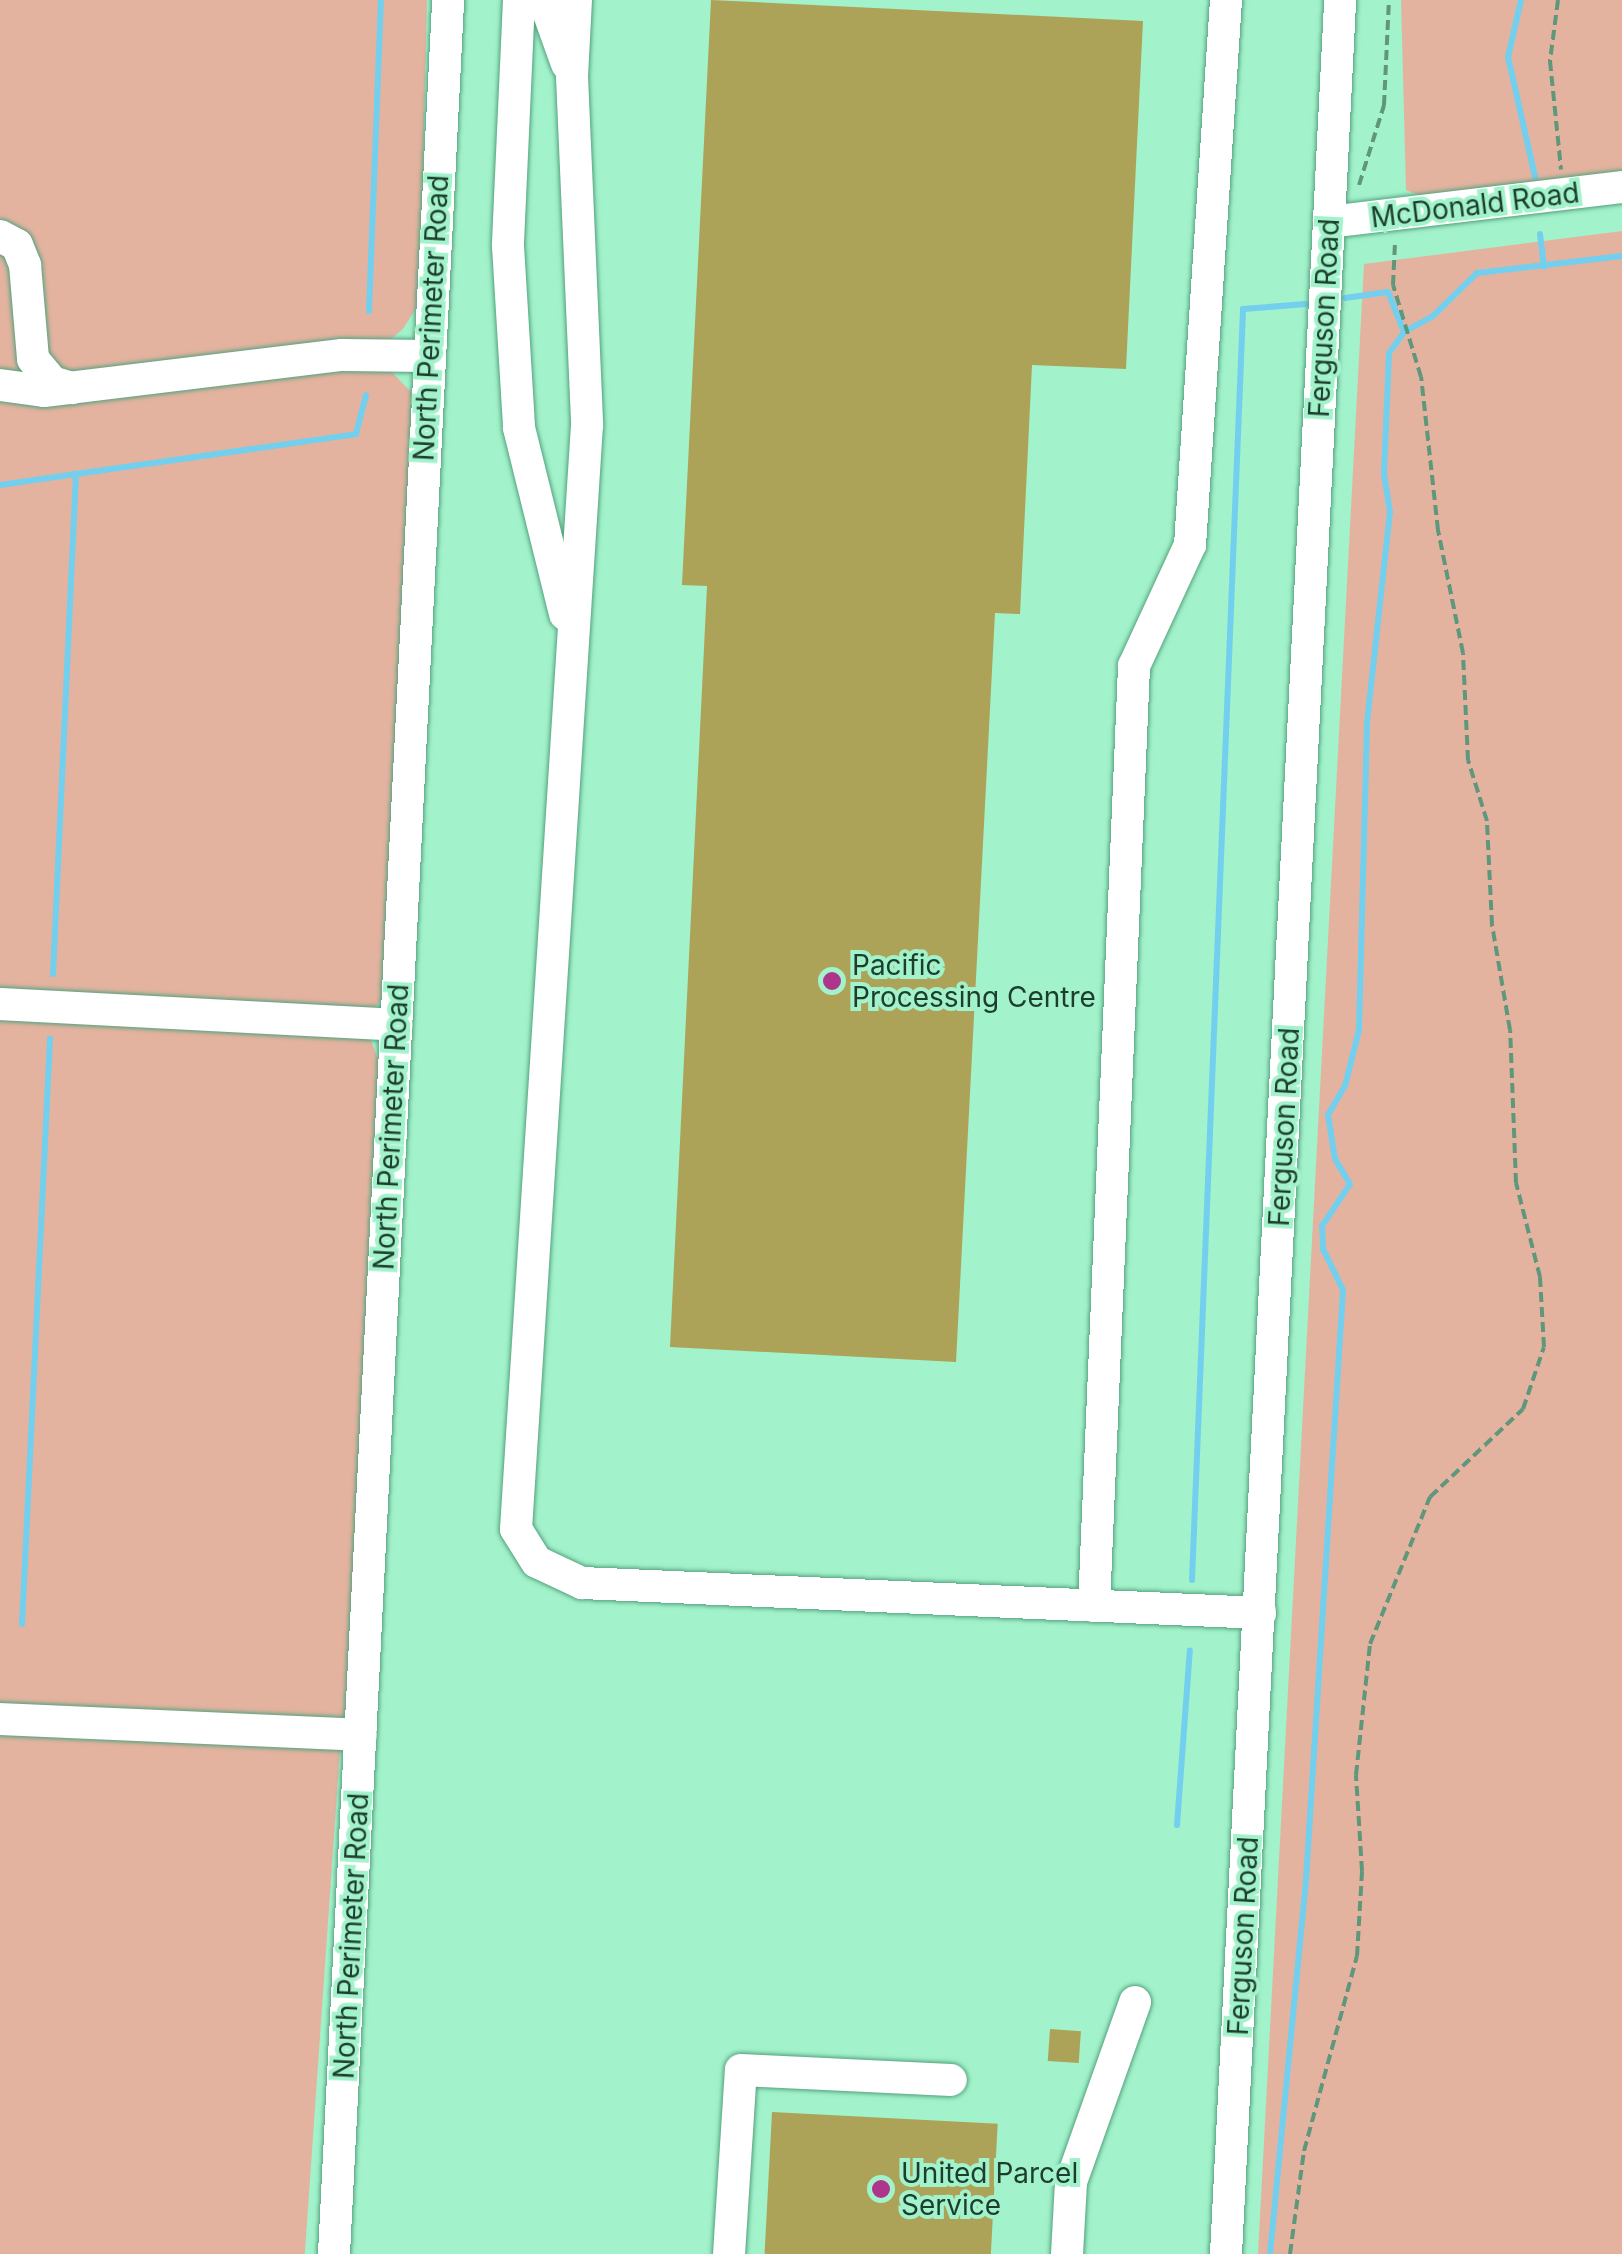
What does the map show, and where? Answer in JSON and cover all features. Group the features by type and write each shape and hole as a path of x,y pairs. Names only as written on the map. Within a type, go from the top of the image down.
{"street":[{"name":"North Perimeter Road","path":"334,2254 448,0"},
{"path":"518,0 508,246 518,428 573,646"},
{"path":"544,0 572,77"},
{"path":"576,0 572,77 587,425 515,1509 526,1547 554,1575 582,1583 1260,1613"},
{"path":"1094,1606 1134,666 1190,545 1226,0"},
{"name":"Ferguson Road","path":"1226,2254 1340,0"},
{"name":"McDonald Road","path":"1329,222 1622,187"},
{"path":"0,236 18,245 25,265 33,359 52,382 72,388"},
{"path":"0,385 72,388 342,355 429,356"},
{"path":"0,1004 396,1026"},
{"path":"0,1719 361,1735"},
{"path":"1067,2254 1071,2182 1136,2002"},
{"path":"729,2254 741,2070 951,2080"}],"path":[{"path":"1355,190 1368,172 1384,105 1389,0"},
{"path":"1558,0 1550,61 1562,184"},
{"path":"1290,2254 1304,2151 1357,1956 1362,1871 1356,1775 1370,1644 1430,1497 1523,1409 1544,1347 1540,1277 1516,1183 1510,1030 1492,925 1486,821 1468,760 1462,653 1438,530 1416,354 1393,284 1391,215"}],"shaded area":[{"path":"0,0 427,0 420,302 403,329 391,339 74,380 51,373 0,227"},
{"path":"1401,0 1622,0 1622,177 1435,202 1406,190"},
{"path":"1622,231 1622,2254 1258,2254 1364,264"},
{"path":"0,242 3,243 37,379 0,371"},
{"path":"356,360 387,367 411,392 416,408 381,1000 374,1009 0,998 0,396"},
{"path":"0,1010 354,1031 371,1040 381,1068 345,1714 339,1721 0,1711"},
{"path":"0,1724 340,1748 305,2254 0,2254"}],"building":[{"name":"Pacific Processing Centre","path":"711,0 1143,21 1126,369 1032,365 1020,614 995,613 956,1362 670,1347 707,586 682,585"},
{"path":"1050,2029 1081,2031 1079,2063 1048,2061"},
{"name":"United Parcel Service","path":"772,2112 998,2124 991,2254 765,2254"}],"waterway":[{"path":"369,311 381,0"},
{"path":"1521,0 1508,57 1535,177"},
{"path":"1540,234 1544,267"},
{"path":"1345,298 1388,292 1404,332 1433,316 1477,273 1622,256"},
{"path":"1192,1580 1243,309 1306,304"},
{"path":"1270,2254 1306,1880 1343,1290 1323,1249 1322,1226 1350,1184 1335,1159 1328,1115 1345,1086 1359,1030 1367,723 1390,512 1384,473 1389,353 1404,332"},
{"path":"53,974 76,474 356,434 366,395"},
{"path":"0,485 76,474"},
{"path":"22,1624 50,1039"},
{"path":"1177,1825 1190,1650"}],"place":[{"name":"Pacific Processing Centre","path":"832,981"},
{"name":"United Parcel Service","path":"881,2189"}]}
